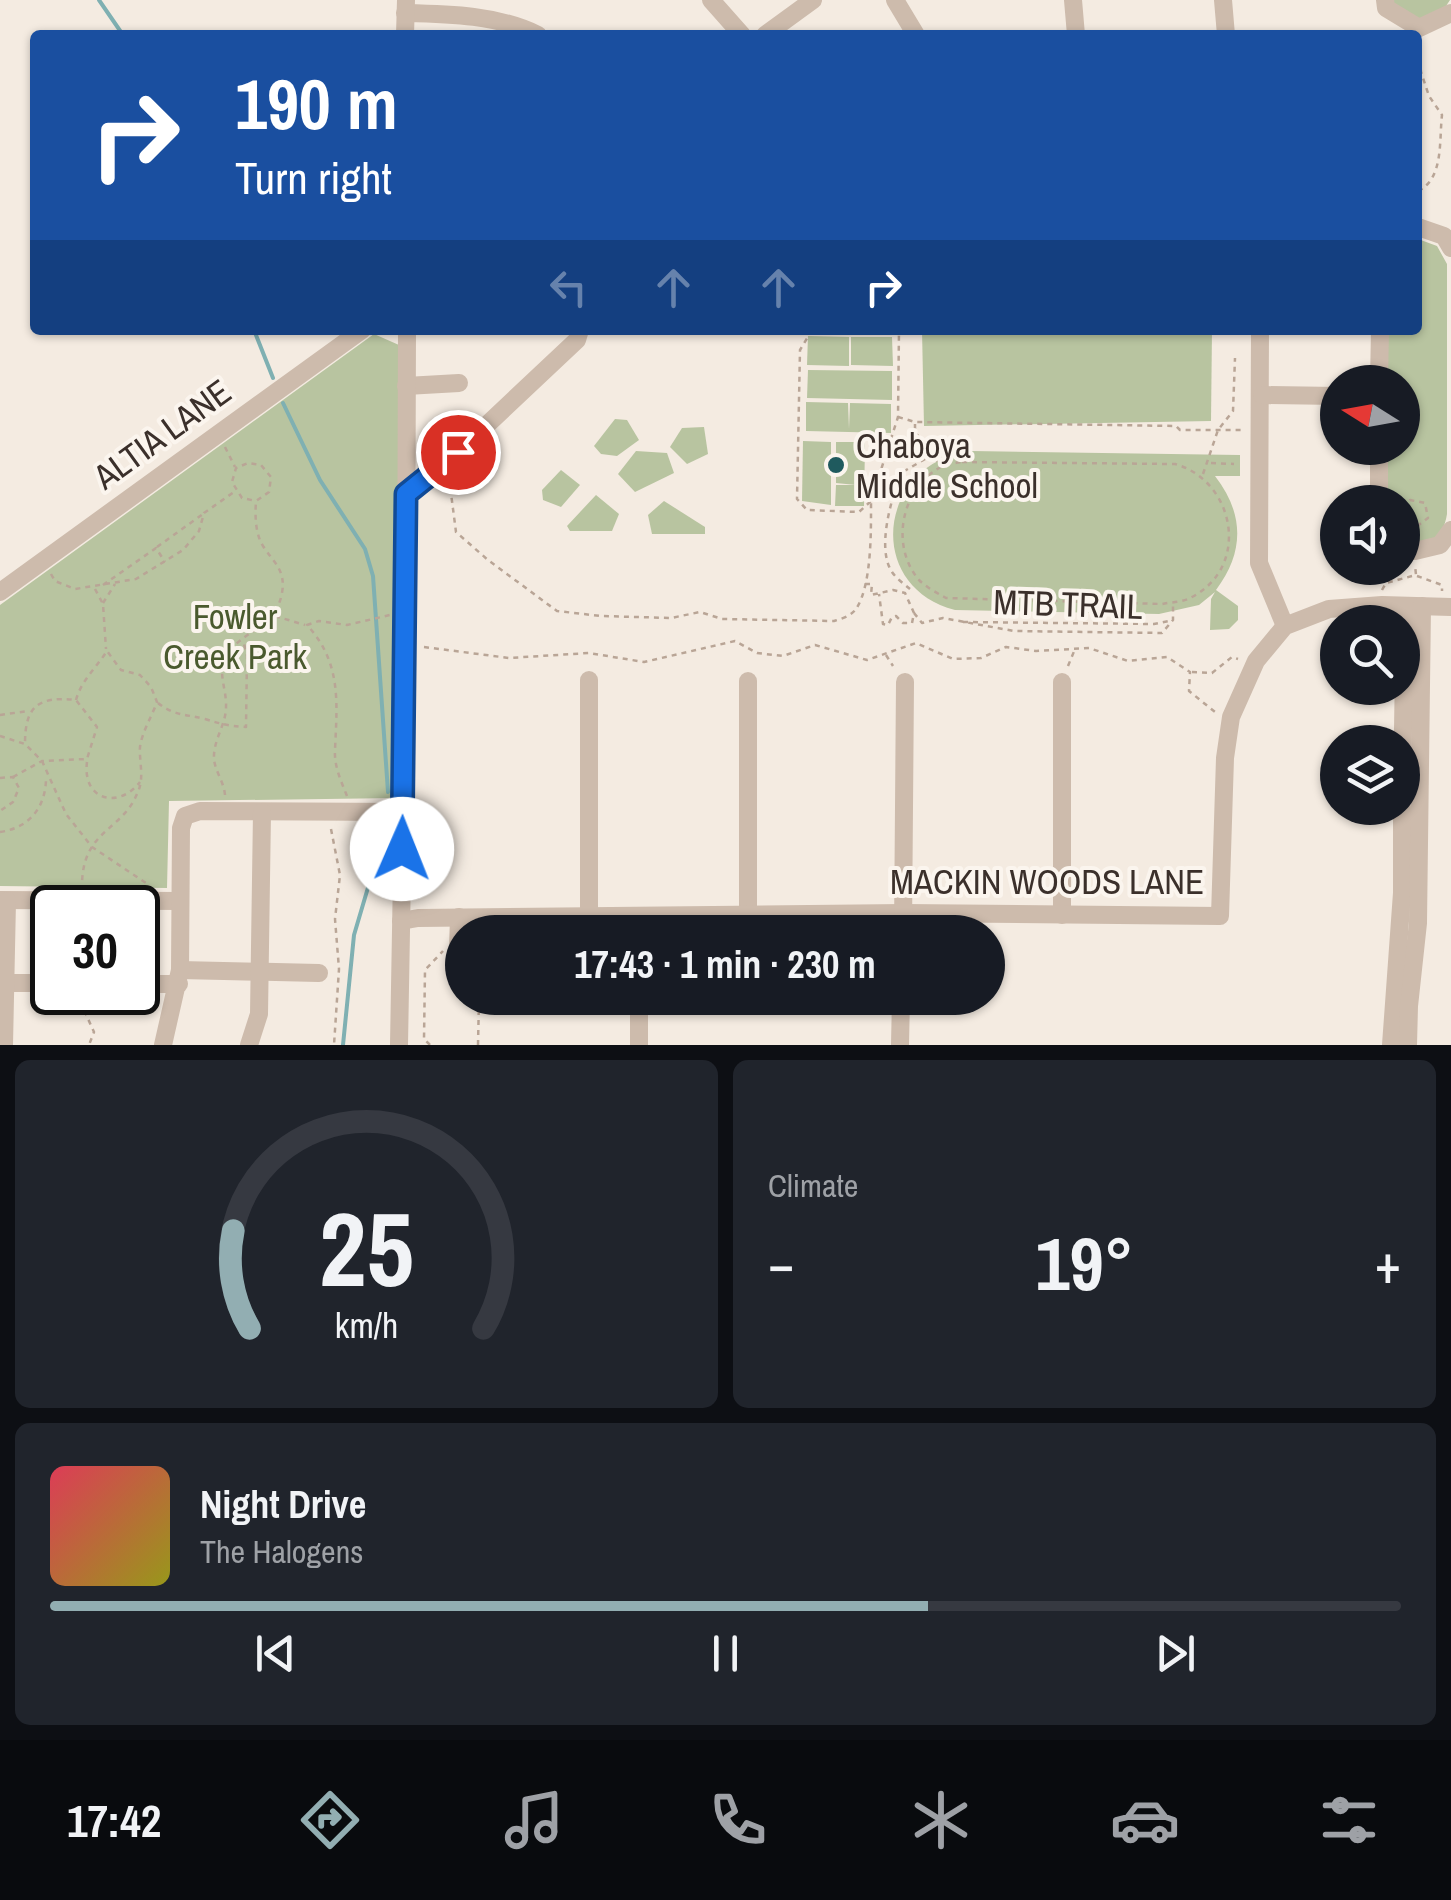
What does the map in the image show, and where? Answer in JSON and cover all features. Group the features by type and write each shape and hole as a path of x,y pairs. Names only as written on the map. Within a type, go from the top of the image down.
{"street":[{"path":"711,0 738,30"},
{"path":"772,30 813,0"},
{"path":"895,0 913,30"},
{"path":"1073,0 1076,30"},
{"path":"1223,0 1226,30"},
{"path":"1385,0 1386,8 1419,28 1451,13"},
{"path":"406,7 529,30"},
{"path":"1422,228 1444,236 1451,248"},
{"name":"ALTIA LANE","path":"0,592 355,335"},
{"path":"399,1045 406,494 402,335"},
{"path":"406,494 497,416 578,335"},
{"path":"1260,335 1259,563 1285,626 1320,613"},
{"path":"1379,365 1380,335"},
{"path":"406,386 459,383"},
{"path":"1262,395 1320,396"},
{"path":"1420,549 1440,545 1451,530"},
{"path":"1418,605 1446,599"},
{"name":"MACKIN WOODS LANE","path":"826,915 1220,916 1225,758 1231,717 1256,661 1285,626"},
{"path":"589,670 589,915"},
{"path":"748,915 751,673"},
{"path":"899,674 904,913"},
{"path":"1062,916 1065,674"},
{"path":"1408,1045 1408,1006 1418,923 1415,705"},
{"path":"163,1045 180,977 181,828 185,816 200,810 330,818 404,812"},
{"path":"249,1045 259,1014 262,812"},
{"path":"1391,1045 1402,894 1402,825"},
{"path":"4,1045 4,900 30,901"},
{"path":"160,901 180,901"},
{"name":"MACKIN WOODS LANE","path":"401,922 445,917"},
{"path":"160,980 260,972 320,973"},
{"path":"5,983 30,983"},
{"path":"638,1045 639,1015"},
{"path":"900,1045 901,1015"}],"path":[{"path":"1422,74 1429,96 1442,115 1436,170 1422,189"},
{"path":"809,335 800,350 798,499 808,510 832,512 858,512 871,501"},
{"path":"449,477 456,532 557,610 601,616 671,618 700,612 722,620 834,621 856,609 864,583 871,544 871,501 898,418 899,335"},
{"path":"924,335 924,340"},
{"path":"1202,475 1218,430 1233,411 1234,358"},
{"path":"898,418 915,422 1129,424 1245,430"},
{"path":"915,422 915,432 941,466"},
{"path":"222,440 236,468 232,482 242,498 256,500 269,492 271,477 261,465 248,463 236,468"},
{"path":"879,594 883,624 888,625 896,616 908,624 914,620 910,590 891,571 886,556 888,513 900,473 932,455"},
{"path":"962,462 1174,464 1202,475 1220,496 1229,522 1229,546 1210,585 1190,599 1173,602 946,598 920,580 908,560 902,538 903,518 911,498 941,466 962,462"},
{"path":"1209,463 1234,464"},
{"path":"102,586 237,490"},
{"path":"1426,503 1434,498"},
{"path":"226,811 224,782 214,765 214,745 226,709 222,668 228,654 273,615 282,594 282,570 262,544 256,500"},
{"path":"1420,501 1426,503"},
{"path":"1420,526 1428,518 1426,503"},
{"path":"47,569 55,580 75,589 136,579 183,550 199,531 204,513"},
{"path":"156,548 166,564"},
{"path":"1420,577 1442,584 1446,599"},
{"path":"910,590 920,580"},
{"path":"864,583 872,584 871,595 900,591 912,606"},
{"path":"103,604 116,584"},
{"path":"1382,590 1384,585"},
{"path":"94,587 103,604 106,650 121,670 140,676 151,687 157,702 185,718 246,728 247,656 242,640"},
{"name":"MTB TRAIL","path":"914,613 922,623 942,618 1014,631 1162,632 1173,620 1173,602"},
{"path":"273,615 306,626 326,648 338,688 334,751 348,798 330,818 340,875 335,919 338,969 334,1045"},
{"path":"306,626 319,620 347,625 386,616"},
{"name":"MTB TRAIL","path":"956,622 1154,624 1173,620"},
{"path":"415,646 508,658 589,653 644,662 735,641 757,654 783,656 814,645 867,660 916,643 953,660 981,658 1006,647 1036,652 1089,648 1128,660 1168,656 1190,672 1212,673 1232,657 1240,660"},
{"path":"1065,674 1076,649"},
{"path":"76,700 80,684 92,674 106,650"},
{"path":"589,653 589,670"},
{"path":"751,673 757,654"},
{"path":"885,654 899,674"},
{"path":"1190,672 1189,691 1216,712"},
{"path":"0,715 30,710 58,698 76,700 96,726 87,760 89,784 100,796 118,800 142,781"},
{"path":"82,885 82,869 92,847 106,827 128,810 142,781 140,747 157,702"},
{"path":"25,744 30,710"},
{"path":"0,736 25,744 42,760 66,814 92,847 149,885"},
{"path":"0,778 14,776 42,760 87,760"},
{"path":"0,832 26,824 38,812 46,793 46,775"},
{"path":"0,811 13,802 18,788 14,776"},
{"path":"430,1045 424,1039 425,970 445,957"},
{"path":"86,1015 94,1032 90,1045"},
{"path":"478,1045 479,1015"}],"green space":[{"path":"1391,0 1450,0 1440,15 1411,20"},
{"path":"1422,240 1437,246 1447,264 1447,514 1437,536 1420,541 1420,485 1385,485 1385,465 1420,465 1420,365 1385,365 1386,335 1422,335"},
{"name":"Fowler Creek Park","path":"373,335 399,345 397,798 169,801 167,888 0,886 0,605"},
{"path":"922,335 1212,335 1211,421 924,426"},
{"path":"808,336 849,337 849,366 807,365"},
{"path":"851,337 892,337 893,366 851,365"},
{"path":"808,370 892,371 892,400 807,398"},
{"path":"806,402 848,403 849,429 850,403 891,404 891,433 806,431"},
{"path":"615,419 627,420 639,440 617,456 601,454 594,446"},
{"path":"704,427 708,454 687,464 670,447 682,428"},
{"path":"803,441 831,442 831,505 802,501"},
{"path":"836,442 865,442 864,506 835,506 836,485 856,485 836,483"},
{"path":"636,451 667,453 674,473 635,492 618,474"},
{"path":"971,451 1240,455 1240,476 1215,476 1231,504 1237,533 1232,561 1216,590 1238,606 1238,620 1229,629 1210,630 1211,599 1215,592 1199,605 1159,614 955,610 925,597 906,577 895,552 894,526 901,500 916,477 940,460"},
{"path":"561,470 580,485 561,507 543,500 542,490"},
{"path":"596,495 619,514 612,531 570,531 567,526"},
{"path":"664,501 705,527 705,534 652,534 648,515"}],"waterway":[{"path":"99,0 120,30"},
{"path":"256,335 273,378"},
{"path":"283,403 320,480 365,549 373,576 388,792"},
{"path":"343,1045 354,935 385,830"}],"place":[{"name":"Chaboya Middle School","path":"836,465"}],"route":[{"path":"402,849 406,494 458,452"}]}
